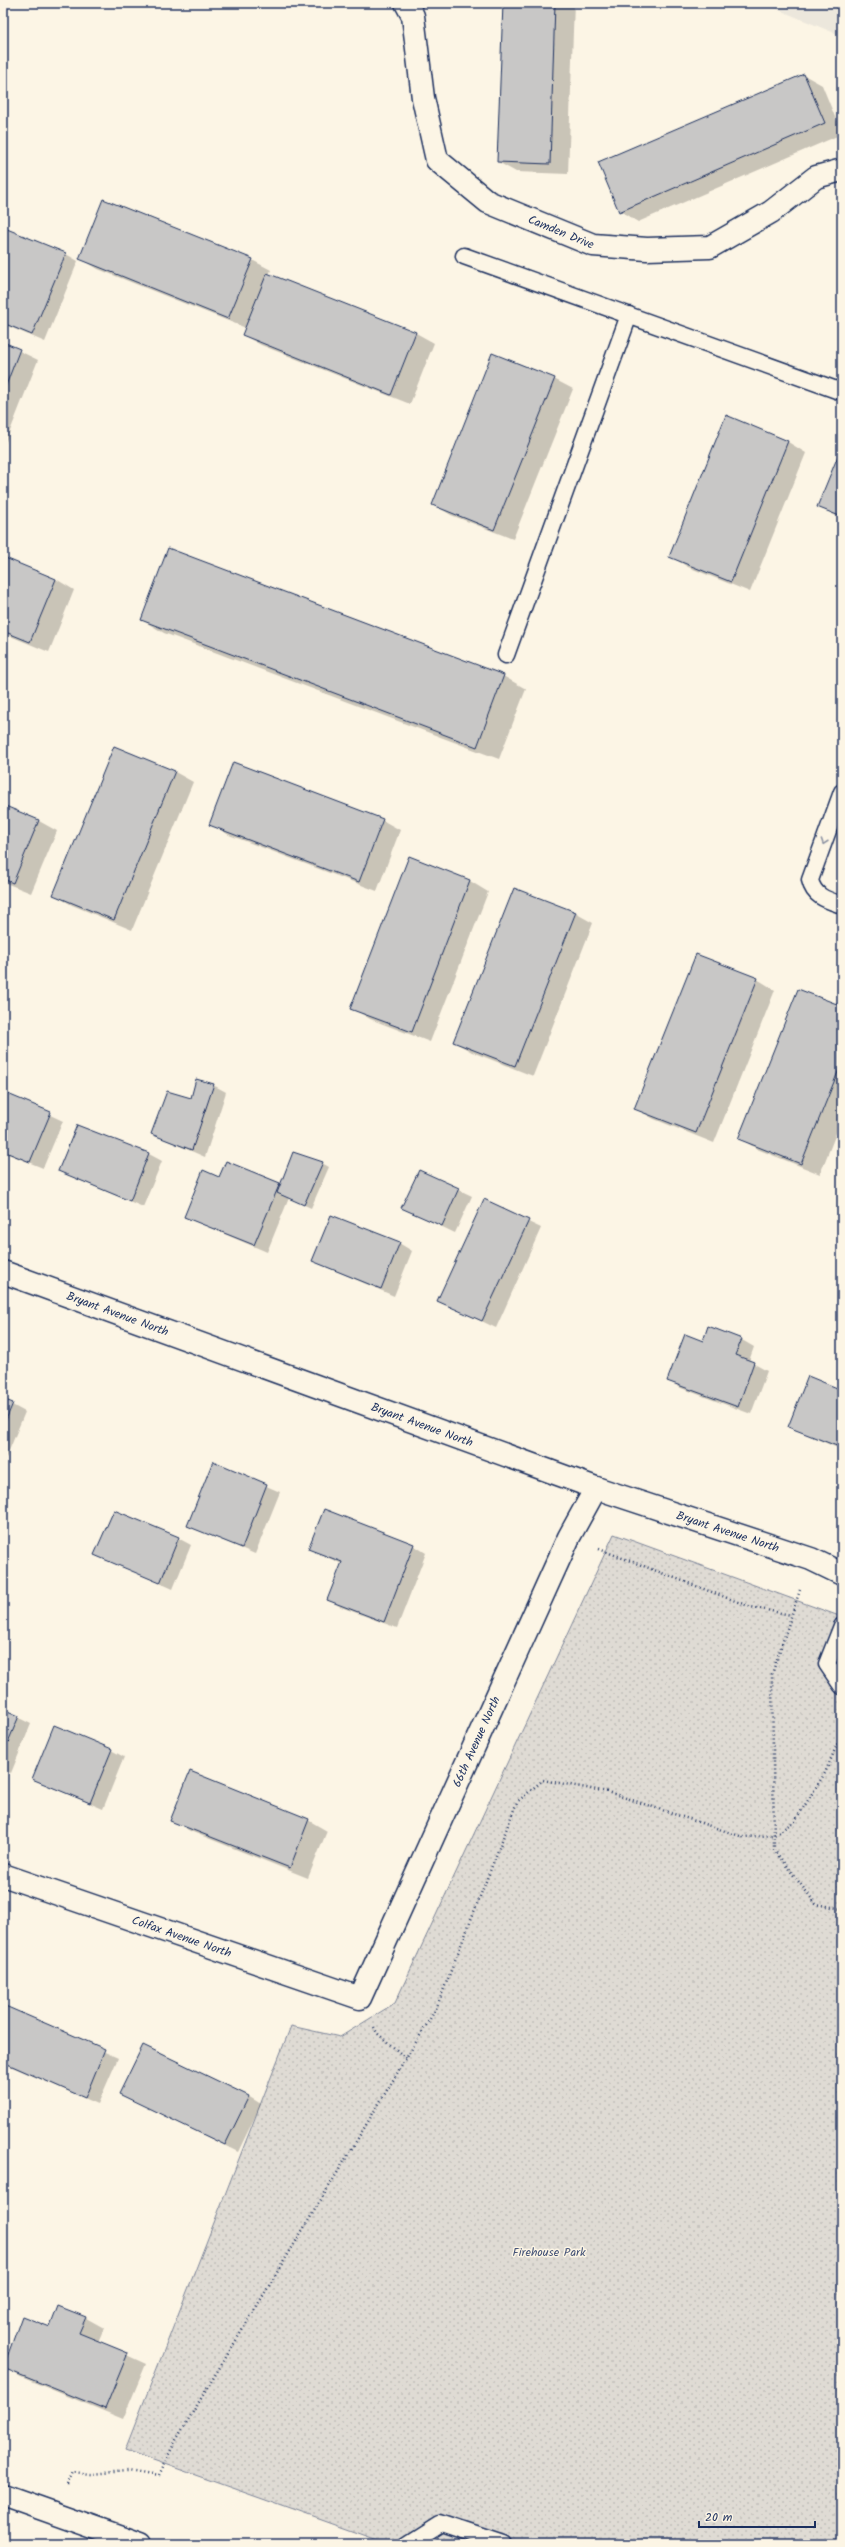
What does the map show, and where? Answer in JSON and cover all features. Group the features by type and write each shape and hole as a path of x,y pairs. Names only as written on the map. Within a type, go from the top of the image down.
{"street":[{"name":"Camden Drive","path":"406,3 413,16 423,98 437,160 488,202 586,243 593,245 647,249 710,247 771,212 816,177 842,170"},
{"name":"Bryant Avenue North","path":"3,1272 596,1488 811,1559 842,1574"},
{"name":"66th Avenue North","path":"360,1998 569,1537 596,1488"},
{"name":"Colfax Avenue North","path":"3,1875 360,1998"},
{"path":"3,2495 141,2544"}],"lane":[{"path":"464,256 842,392"},
{"path":"506,655 629,315"},
{"path":"842,792 810,880 813,890 825,899 842,905"},
{"path":"842,1626 827,1664 842,1686"},
{"path":"407,2544 440,2523 503,2544"}],"path":[{"path":"569,1537 751,1607 791,1615"},
{"path":"811,1559 772,1674 774,1850 816,1904 842,1909"},
{"path":"55,2514 73,2472 91,2474 128,2471 158,2476 176,2440 436,2009 517,1802 543,1780 608,1792 743,1837 774,1836 795,1821 824,1773 842,1733"},
{"path":"360,1998 376,2033 407,2059"}],"shaded area":[{"path":"762,3 842,3 842,36"}],"green space":[{"name":"Firehouse Park","path":"614,1534 842,1617 842,2544 389,2544 125,2450 291,2026 340,2037 395,2003"}],"building":[{"path":"503,3 555,3 550,164 497,162"},
{"path":"804,74 825,123 619,212 598,162"},
{"path":"103,199 253,259 228,319 79,259"},
{"path":"7,229 66,253 32,335 3,323 3,238"},
{"path":"267,273 416,332 391,395 242,335"},
{"path":"3,342 20,349 3,393"},
{"path":"492,353 555,378 494,530 432,505"},
{"path":"726,415 788,441 731,582 669,557"},
{"path":"842,446 842,517 817,507"},
{"path":"168,548 504,675 477,747 141,620"},
{"path":"3,557 56,579 30,642 3,631"},
{"path":"114,746 175,771 114,920 53,895"},
{"path":"233,762 383,819 359,882 209,825"},
{"path":"3,805 39,820 13,883 3,879"},
{"path":"409,856 470,880 412,1032 350,1009"},
{"path":"514,888 576,912 515,1066 453,1042"},
{"path":"696,954 758,978 696,1133 634,1109"},
{"path":"798,989 842,1006 842,1062 801,1164 738,1139"},
{"path":"196,1079 214,1084 192,1150 151,1134 167,1091 191,1098"},
{"path":"3,1092 51,1112 30,1162 3,1151"},
{"path":"77,1125 149,1153 130,1201 58,1171"},
{"path":"293,1152 323,1162 304,1205 277,1193"},
{"path":"226,1161 280,1183 254,1245 184,1217 203,1170 219,1177"},
{"path":"419,1170 459,1188 442,1226 401,1208"},
{"path":"484,1199 529,1220 482,1321 437,1301"},
{"path":"331,1215 400,1242 381,1289 312,1261"},
{"path":"708,1326 742,1339 735,1355 754,1362 738,1407 667,1381 685,1334 703,1341"},
{"path":"808,1376 842,1390 842,1448 788,1427"},
{"path":"3,1399 13,1403 3,1427"},
{"path":"213,1461 267,1484 242,1548 187,1526"},
{"path":"324,1509 414,1544 384,1622 327,1600 342,1562 308,1549"},
{"path":"114,1510 179,1537 160,1583 94,1555"},
{"path":"3,1709 19,1716 3,1754"},
{"path":"54,1725 112,1749 90,1803 32,1779"},
{"path":"190,1771 309,1819 290,1868 170,1821"},
{"path":"3,2005 105,2049 85,2098 3,2062"},
{"path":"143,2045 249,2096 225,2145 119,2094"},
{"path":"58,2306 86,2317 79,2333 128,2353 105,2409 3,2368 22,2316 50,2327"}]}
